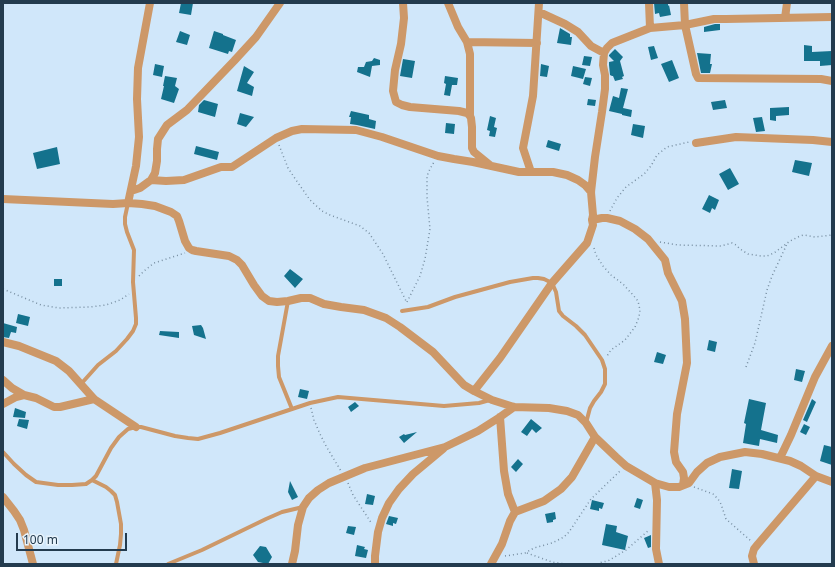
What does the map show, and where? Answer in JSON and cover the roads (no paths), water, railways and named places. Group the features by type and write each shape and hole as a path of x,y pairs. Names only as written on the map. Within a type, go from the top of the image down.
{"street":[{"path":"128,203 136,166 139,137 137,99 138,68 150,3"},
{"path":"131,191 140,188 151,180 155,173 158,139 162,131 167,125 187,110 234,61 256,37 280,3"},
{"path":"403,3 404,18 393,91 396,102 410,107 459,111 467,113 470,116"},
{"path":"448,3 470,54 470,116 472,127 472,148 477,155 492,166"},
{"path":"531,172 523,148 533,96 539,3"},
{"path":"649,3 650,28"},
{"path":"684,3 685,24 698,78 821,79 832,81"},
{"path":"785,18 787,3"},
{"path":"539,12 566,24 578,32 590,46 604,53"},
{"path":"474,391 500,358 552,283 587,243 593,225 591,192 605,89 603,65 604,53 607,48 612,43 650,28 714,20 832,17"},
{"path":"466,42 537,44"},
{"path":"151,180 166,182 184,180 221,167 232,167 276,138 292,131 302,129 356,130 438,156 519,172 553,172 573,177 585,185 591,192"},
{"path":"696,143 736,137 832,142"},
{"path":"3,199 142,204 155,206 172,212 177,216 185,241 189,248 212,254 230,256 237,260 242,265 254,286 262,296 269,301 277,302 310,298 324,304 364,310 386,318 432,352 464,384 474,391 492,400 514,407 549,408 567,411 578,416 595,436 626,466 655,483 668,487 678,487 689,482 707,463 720,457 745,452 762,454 790,461 816,476 832,482"},
{"path":"592,220 607,218 620,221 635,229 648,239 665,260 672,283 682,301 684,307 687,363 677,414 674,452 676,462 683,472 684,478 682,485"},
{"path":"3,342 19,346 56,361 69,371 94,399 136,427"},
{"path":"780,458 815,377 832,346"},
{"path":"3,380 12,388 24,395 36,398 54,407 60,408 94,399"},
{"path":"3,404 16,397 24,395"},
{"path":"292,564 298,526 303,507 309,498 318,490 329,483 365,468 446,447 478,431 514,407"},
{"path":"493,561 502,544 514,512 508,494 504,471 500,417"},
{"path":"514,512 544,501 561,489 572,477 595,436"},
{"path":"375,564 378,532 382,518 389,503 399,489 413,474 446,447"},
{"path":"754,564 752,556 756,546 816,476"},
{"path":"655,483 657,500 656,549 658,564"},
{"path":"3,496 20,520 33,564"}],"lane":[{"path":"80,384 98,365 116,351 133,332 136,324 133,282 134,250 126,232 125,224 128,203"},
{"path":"402,311 428,307 456,297 516,281 538,278 552,283 556,292 559,311 585,335 602,360 605,369 605,384 590,408 586,424"},
{"path":"288,301 278,356 278,366 279,377 292,410"},
{"path":"3,452 26,475 36,482 58,486 86,484 96,476 119,436 128,429 136,427 175,436 198,439 226,432 310,403 338,397 444,406 479,403 492,400"},
{"path":"92,480 106,486 115,495 121,524 120,544 116,564"},
{"path":"168,564 202,550 282,512 303,507"},
{"path":"176,561 182,564"}]}
